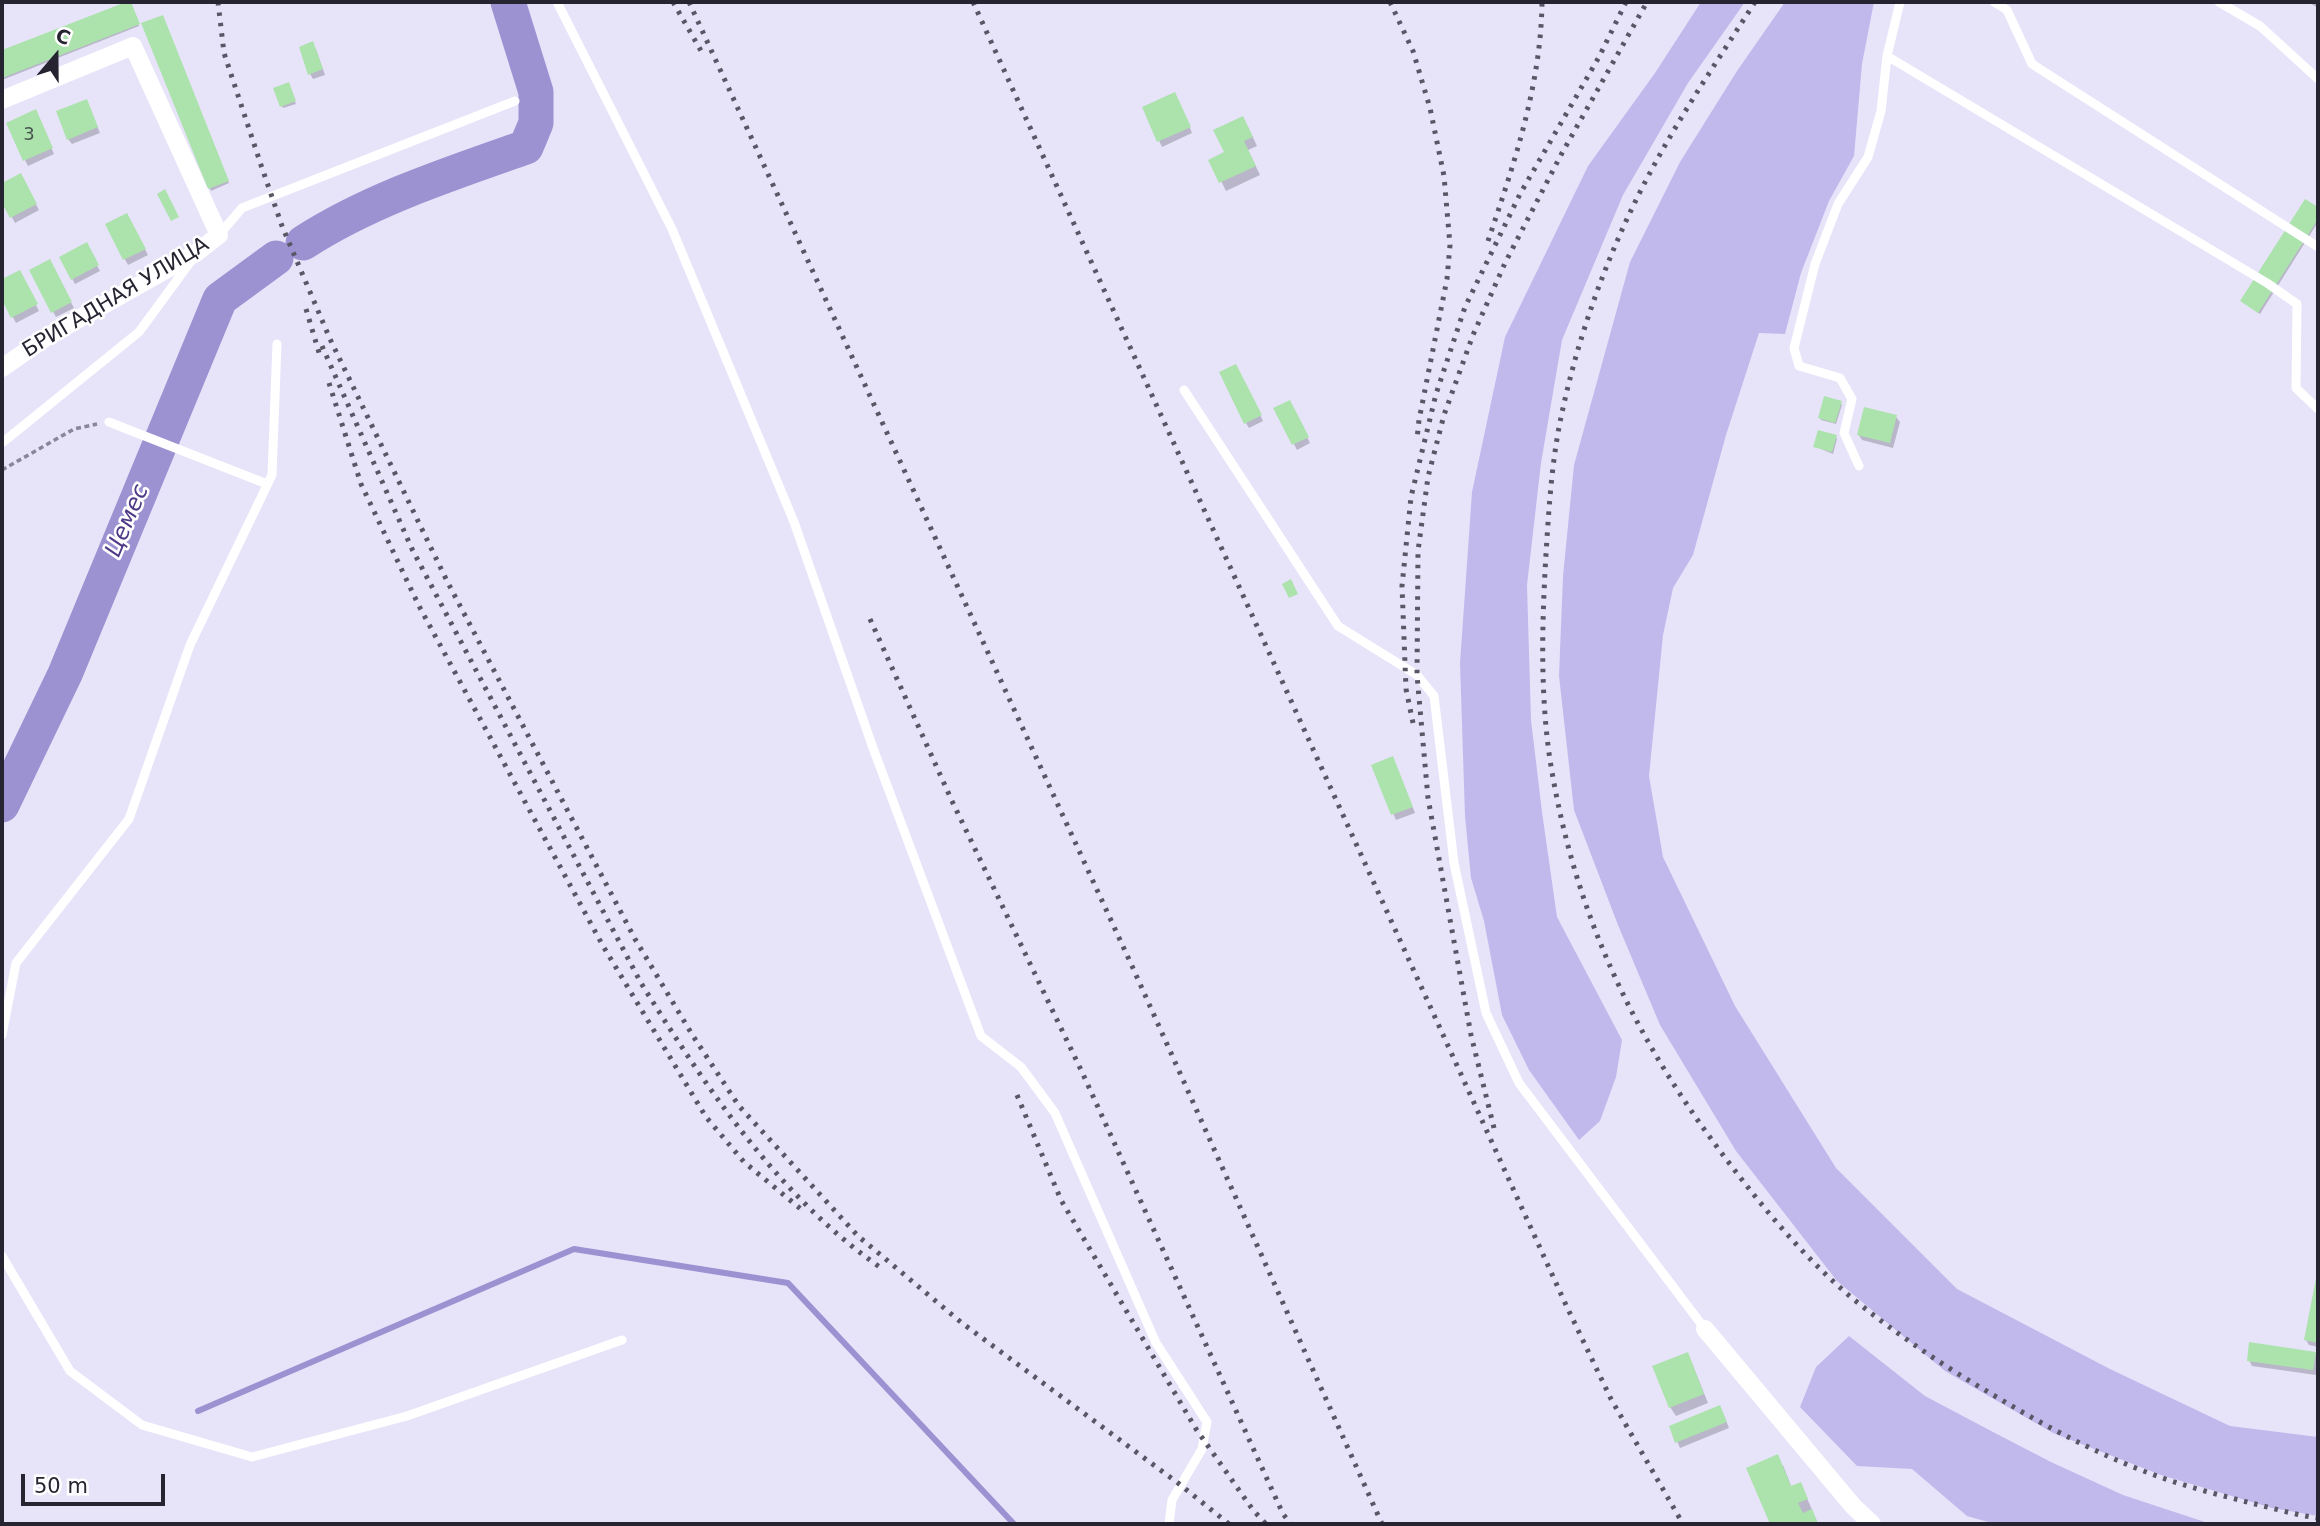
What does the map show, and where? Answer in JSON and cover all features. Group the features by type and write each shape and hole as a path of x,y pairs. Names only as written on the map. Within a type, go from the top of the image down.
{"street":[{"name":"БРИГАДНАЯ УЛИЦА","path":"2,100 133,46 219,235 197,252 45,338 2,368"},
{"path":"1705,1329 1853,1506 1872,1524"}],"lane":[{"path":"557,2 672,229 794,522 873,748 981,1035 1021,1067 1055,1113 1156,1343 1208,1422 1202,1448 1172,1500 1169,1524"},
{"path":"1859,466 1844,433 1852,399 1840,378 1799,366 1794,348 1815,264 1833,216 1868,157 1881,111 1887,56 1900,2"},
{"path":"1994,2 2007,10 2032,64 2318,247"},
{"path":"2219,2 2260,26 2318,79"},
{"path":"1887,56 2267,283 2297,304 2296,388 2318,409"},
{"path":"219,235 242,208 515,101"},
{"path":"2,443 139,332 197,252"},
{"path":"2,1035 16,962 129,818 190,645 272,475 277,344"},
{"path":"1184,390 1338,626 1417,675 1434,696 1454,863 1486,1013 1519,1083 1705,1329"},
{"path":"109,422 267,484"},
{"path":"2,1256 70,1371 142,1425 251,1457 408,1416 622,1340"}],"path":[{"path":"2,471 74,429 109,422"}],"shaded area":[{"path":"1701,2 1745,2 1688,83 1623,195 1562,340 1541,463 1527,585 1531,720 1557,917 1622,1040 1616,1077 1600,1121 1579,1140 1529,1070 1502,1015 1484,921 1471,878 1465,816 1460,663 1472,492 1505,337 1588,166 1655,73"},
{"path":"1785,2 1874,2 1862,64 1854,156 1829,201 1801,273 1785,334 1759,333 1726,435 1693,555 1673,588 1663,635 1649,776 1663,857 1735,1006 1836,1168 1957,1289 2110,1369 2230,1426 2318,1437 2318,1516 2272,1508 2161,1475 2053,1433 1945,1371 1837,1281 1736,1151 1660,1025 1574,810 1559,676 1563,576 1574,465 1630,262 1680,162 1737,71"},
{"path":"1849,1336 1925,1396 1993,1432 2123,1495 2211,1524 1995,1524 1967,1516 1912,1469 1857,1466 1800,1407 1816,1367"}],"building":[{"path":"131,2 140,24 2,78 2,50"},
{"path":"163,15 229,181 208,189 141,23"},
{"path":"313,41 323,69 308,75 299,47"},
{"path":"289,82 296,101 280,107 273,88"},
{"path":"1175,92 1191,127 1157,142 1142,107"},
{"path":"87,99 98,127 67,140 56,111"},
{"path":"36,109 53,148 23,161 6,123"},
{"path":"1243,116 1253,137 1244,141 1256,166 1219,183 1208,160 1224,152 1213,130"},
{"path":"21,173 37,204 10,218 2,203 2,183"},
{"path":"165,189 179,217 171,221 157,194"},
{"path":"2305,199 2318,207 2318,219 2258,313 2240,301"},
{"path":"127,213 146,249 123,260 105,224"},
{"path":"87,242 99,265 71,280 59,257"},
{"path":"50,259 72,302 51,313 29,270"},
{"path":"20,270 38,304 11,318 2,300 2,279"},
{"path":"1236,364 1262,415 1244,424 1219,372"},
{"path":"1824,396 1842,401 1835,423 1818,418"},
{"path":"1290,400 1309,437 1292,445 1273,408"},
{"path":"1864,407 1897,415 1890,443 1857,435"},
{"path":"1818,430 1837,435 1832,452 1813,447"},
{"path":"1291,579 1298,594 1289,598 1282,584"},
{"path":"1393,756 1413,807 1391,815 1371,765"},
{"path":"2318,1273 2318,1343 2304,1340"},
{"path":"2249,1342 2316,1352 2313,1370 2247,1361"},
{"path":"1688,1352 1704,1394 1669,1408 1652,1366"},
{"path":"1720,1405 1727,1422 1675,1443 1669,1426"},
{"path":"1778,1454 1791,1486 1801,1482 1808,1499 1798,1503 1803,1513 1812,1509 1818,1523 1770,1524 1746,1468"}],"waterway":[{"name":"Цемес","path":"303,243 383,201 440,177 526,147 536,123 536,92 508,2"},
{"name":"Цемес","path":"2,805 65,674 220,299 276,258"},
{"path":"198,1411 574,1249 788,1283 1014,1524"}],"railway":[{"path":"218,2 224,53 261,165 282,226 330,339 447,581 635,939 739,1106 858,1236 962,1323 1229,1524"},
{"path":"673,2 704,56"},
{"path":"689,2 1132,966 1382,1524"},
{"path":"973,2 1566,1305 1611,1399 1683,1524"},
{"path":"1390,2 1413,51 1430,108 1444,176 1450,245 1447,279 1417,439"},
{"path":"1488,241 1516,153 1531,94 1537,64 1542,2"},
{"path":"1413,723 1406,689 1402,586 1411,497 1436,394 1465,307 1520,194 1599,57 1626,2"},
{"path":"1494,1128 1471,1035 1428,798 1417,675 1418,551 1428,477 1444,415 1473,335 1505,263 1562,153 1647,2"},
{"path":"1755,2 1676,126 1637,197 1599,286 1570,377 1559,426 1548,518 1543,657 1545,709 1550,760 1561,817 1593,925 1614,976 1639,1025 1698,1121 1774,1219 1819,1268 1852,1298 1954,1371 2030,1417 2092,1449 2180,1484 2318,1518"},
{"path":"306,309 320,356"},
{"path":"322,346 412,549 641,983 692,1063 748,1140 811,1210 846,1242 884,1270"},
{"path":"329,383 361,484 419,606 603,946 706,1117 744,1162 802,1210"},
{"path":"870,619 952,801 1082,1072 1283,1514 1291,1524"},
{"path":"1017,1095 1061,1200 1196,1429 1253,1510 1266,1524"}]}
